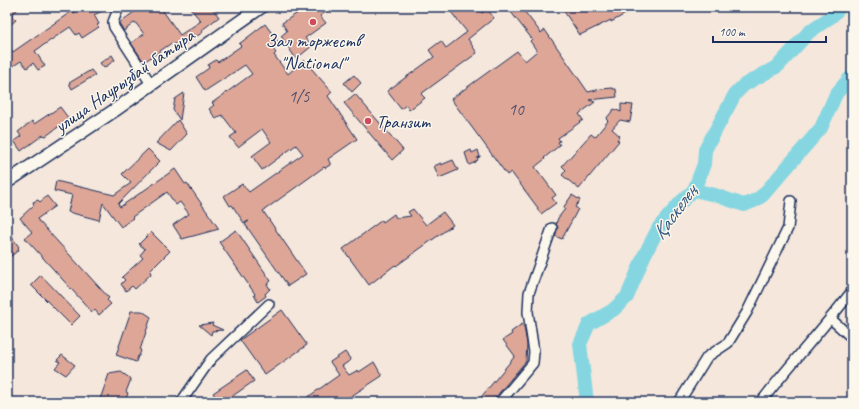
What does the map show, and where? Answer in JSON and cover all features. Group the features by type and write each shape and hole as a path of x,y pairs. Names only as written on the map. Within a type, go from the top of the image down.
{"main road":[{"name":"улица Наурызбай батыра","path":"7,182 151,84 260,7"}],"street":[{"path":"119,7 114,22 114,27 151,84"},
{"path":"679,402 707,357 728,343 747,312 788,228 791,201"},
{"path":"500,402 533,363 534,352 528,312 529,293 552,228"},
{"path":"761,402 831,319 852,291"},
{"path":"182,402 211,359 269,304"},
{"path":"831,319 852,338"}],"building":[{"path":"7,7 20,7 11,16 16,20 7,28"},
{"path":"83,7 99,7 102,11 94,15 99,27 82,38 79,33 76,35 70,27 35,51 45,66 38,70 33,63 27,68 21,61 7,70 7,56 72,11 74,13"},
{"path":"141,7 168,7 163,11 180,35 201,21 189,7 211,7 219,17 202,30 203,32 178,49 173,42 144,62 131,43 144,34 135,22 124,31 119,23"},
{"path":"307,7 333,7 320,16 326,23 305,38 312,46 296,59 281,36 287,31 282,23"},
{"path":"447,7 478,7 482,13 487,9 494,18 468,39 477,53 421,94 425,98 409,110 406,105 401,109 387,91 434,57 429,50 441,41 446,48 467,32"},
{"path":"507,7 521,7 541,33 545,30 588,92 601,89 616,89 617,97 589,100 595,102 579,114 583,120 558,138 560,145 535,167 556,195 552,198 556,203 541,214 511,172 507,175 451,99 517,51 525,61 537,51 530,41 532,39"},
{"path":"561,7 638,7 611,22 611,20 580,35"},
{"path":"265,24 280,44 273,49 276,53 274,55 288,74 304,60 332,92 328,96 357,139 328,159 330,165 325,168 324,167 263,211 306,274 288,286 245,224 249,221 244,223 224,196 242,184 249,192 303,154 296,145 262,170 252,156 271,142 262,129 238,147 230,137 236,133 222,115 216,119 209,109 214,105 212,103 252,74 245,65 205,91 196,77 209,68 208,65 216,60 218,62 241,46 239,44"},
{"path":"112,55 115,60 104,68 100,63"},
{"path":"91,70 95,75 72,89 69,83"},
{"path":"354,75 361,83 352,92 344,83"},
{"path":"184,93 180,120 173,110 175,99"},
{"path":"355,94 403,150 392,160 344,103"},
{"path":"621,104 633,105 630,122 620,120 612,129 620,136 617,140 619,141 579,189 562,175 566,170 562,166 591,134 595,137 608,121 606,119 614,109 621,112"},
{"path":"60,107 69,119 46,136 43,135 21,151 14,141 21,136 18,132 32,121 34,124"},
{"path":"178,120 187,134 171,151 156,143"},
{"path":"148,149 160,161 118,204 120,207 175,169 185,184 187,183 219,229 182,239 173,225 189,214 180,202 176,205 167,192 132,217 133,218 121,227 103,203 99,220 68,212 72,195 54,191 56,181 114,195 131,183 122,174"},
{"path":"471,150 472,153 478,150 480,157 477,158 478,160 476,162 469,165 465,153"},
{"path":"453,160 458,170 439,178 434,166"},
{"path":"572,195 580,200 575,207 578,209 562,239 555,236 558,227 556,224 558,218 565,209 563,208"},
{"path":"47,196 55,206 37,219 109,298 107,300 111,304 99,315 95,310 92,312 25,238 32,232 20,218 34,205 33,202 38,200 40,202"},
{"path":"413,209 426,225 443,212 453,225 369,285 343,249 382,220 383,222 394,214 396,218 411,216 408,212"},
{"path":"7,230 19,247 19,250 7,259"},
{"path":"236,230 271,281 267,284 270,289 265,294 266,296 258,302 254,295 255,294 219,242"},
{"path":"151,232 170,251 150,271 151,274 135,289 132,286 126,291 121,284 125,280 122,277 143,258 140,255 145,249 139,244"},
{"path":"41,275 80,316 71,325 31,285"},
{"path":"282,310 307,345 265,375 240,340"},
{"path":"131,311 142,311 151,317 140,350 141,351 136,362 116,355"},
{"path":"213,323 212,325 223,330 212,331 211,335 199,325"},
{"path":"522,324 524,327 527,344 526,361 495,398 494,402 477,402 515,356 503,340 512,334 511,332"},
{"path":"345,352 351,360 342,366 349,375 358,370 359,372 374,362 382,376 342,402 301,402 339,375 330,362"},
{"path":"62,355 75,365 66,375 55,368 60,362 57,360"},
{"path":"247,370 254,381 224,402 219,402 213,393"},
{"path":"121,372 131,379 126,392 128,393 126,399 124,399 123,402 99,402 109,374"}],"waterway":[{"name":"Қаскелең","path":"587,402 580,344 589,324 613,310 627,297 644,256 659,227 680,203 694,190 704,164 705,150 735,94 744,85 778,66 809,32 832,16 840,7"},
{"path":"694,190 715,195 744,205 763,195 821,128 836,94 852,77"}],"place":[{"name":"Зал торжеств \"National\"","path":"313,22"},
{"name":"Транзит","path":"368,121"}]}
